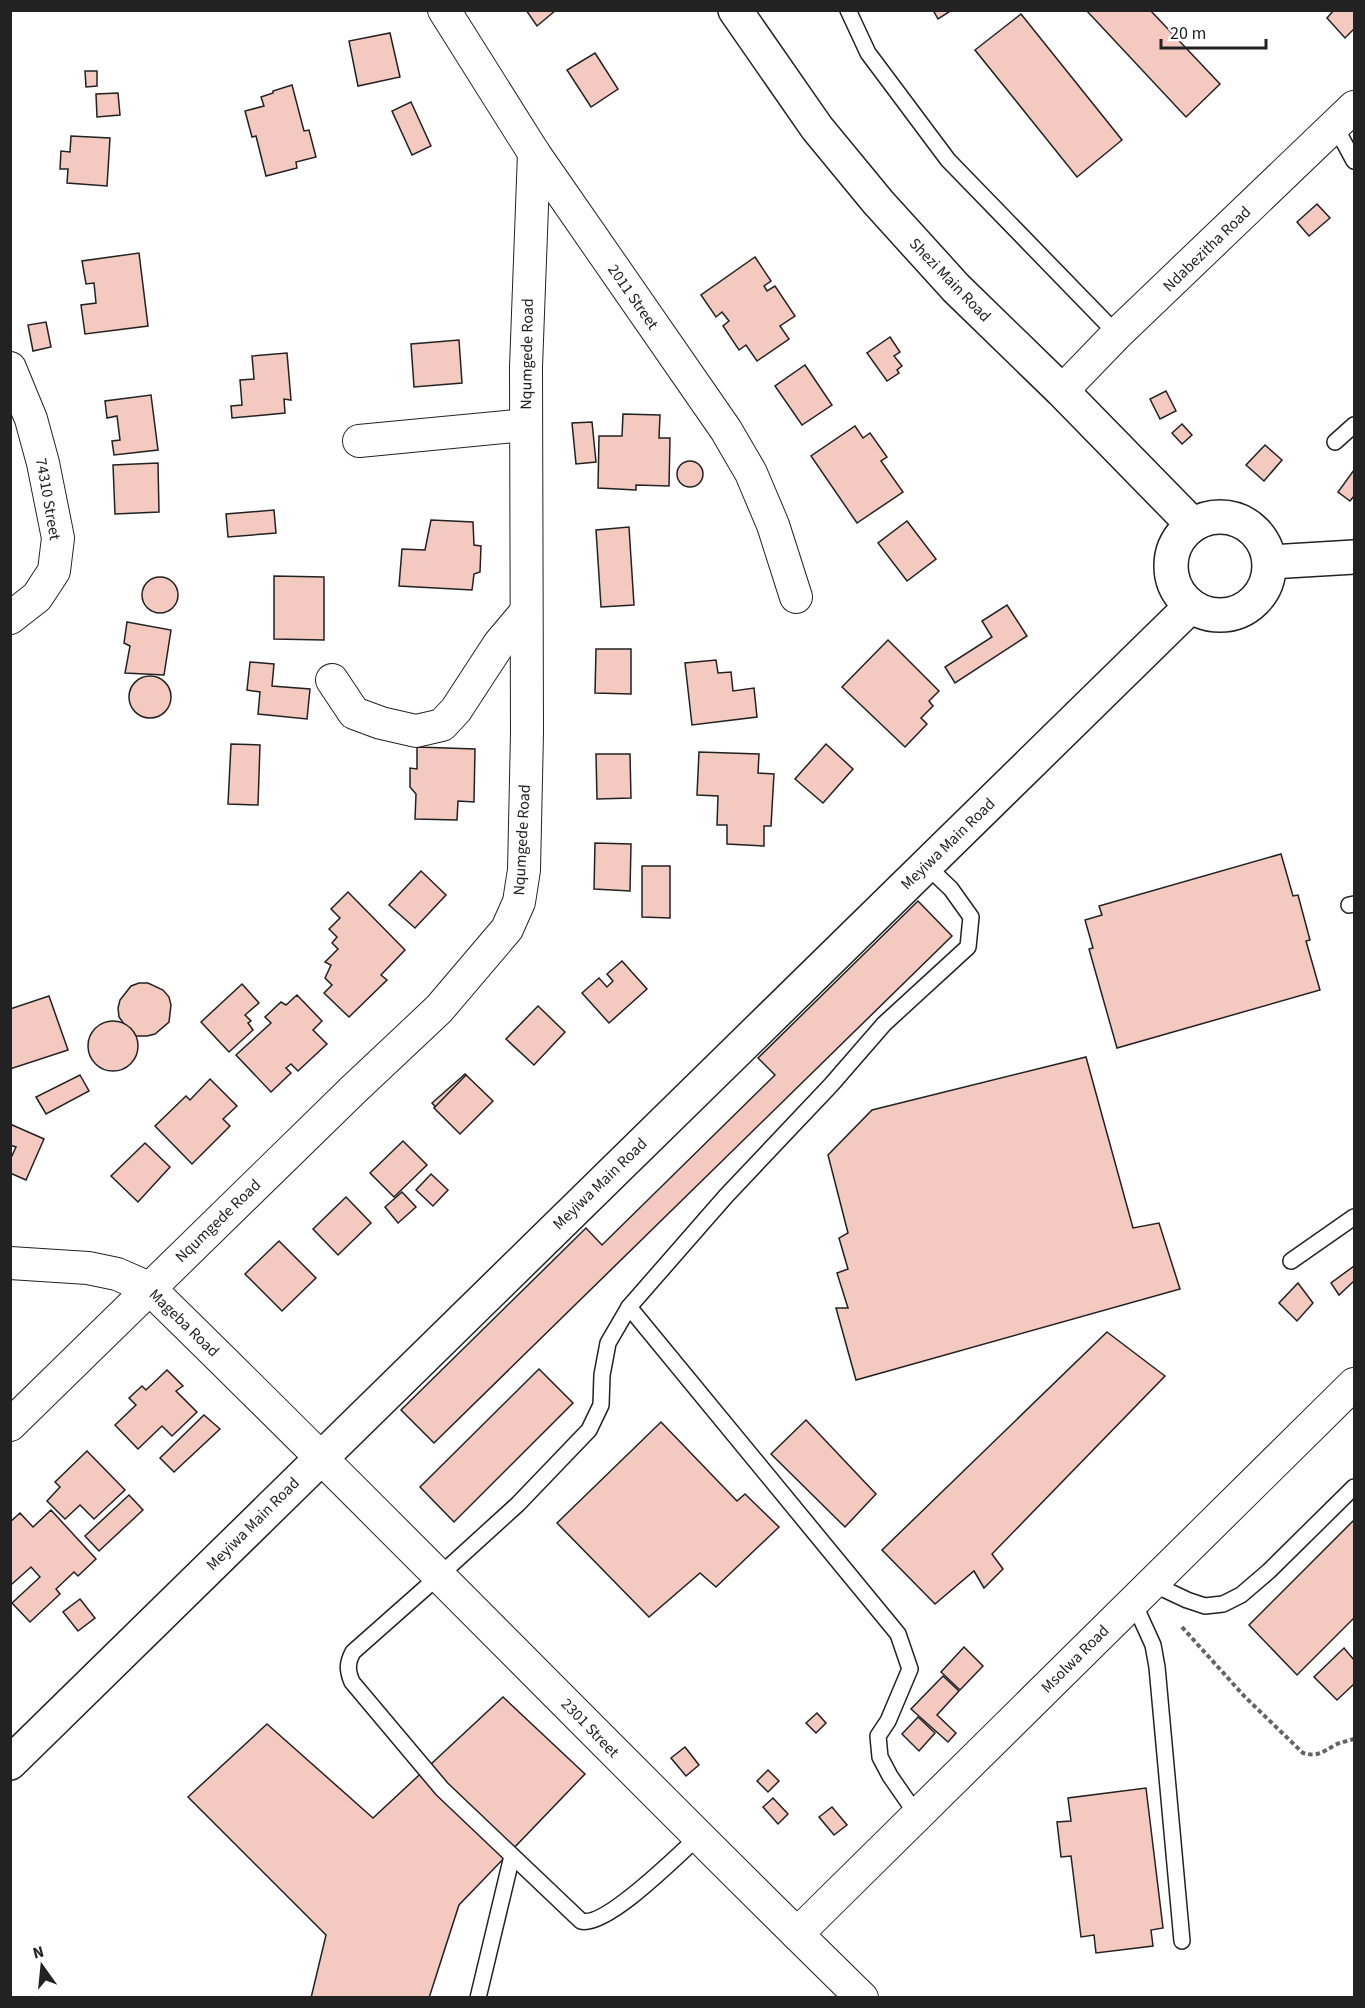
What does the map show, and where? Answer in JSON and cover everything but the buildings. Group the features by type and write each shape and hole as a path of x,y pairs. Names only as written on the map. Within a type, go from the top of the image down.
{"street":[{"name":"2011 Street","path":"444,10 534,153 726,430 751,473 773,525 796,597"},
{"name":"Shezi Main Road","path":"735,10 818,128 878,202 956,288 1062,391 1193,525"},
{"name":"Ndabezitha Road","path":"1062,391 1117,334 1345,117"},
{"name":"Nqumgede Road","path":"10,1425 439,1009 507,929 519,902 524,870 526,367 534,153"},
{"name":"74310 Street","path":"10,368 31,419 58,538 54,571 37,597 10,618"},
{"path":"359,441 526,425"},
{"path":"1226,517 1242,521 1256,531 1266,545 1270,562 1269,578 1263,593 1252,605 1238,613 1222,616 1205,613 1191,606 1179,595 1170,565 1173,549 1181,535 1193,525 1208,518 1226,517"},
{"path":"1270,562 1354,557"},
{"name":"Meyiwa Main Road","path":"10,1763 1191,606"},
{"path":"332,680 354,713 381,723 416,731 442,725 456,710 499,644 526,612"},
{"name":"Mageba Road","path":"10,1263 88,1268 117,1274 149,1288 321,1456"},
{"name":"Msolwa Road","path":"797,1934 1354,1384"},
{"name":"2301 Street","path":"321,1456 698,1838 862,1998"}],"lane":[{"path":"848,10 868,53 948,160 1117,334"},
{"path":"1345,117 1354,161"},
{"path":"1335,442 1354,424"},
{"path":"698,1838 617,1908 596,1920 586,1923 581,1921 442,1789 352,1682 347,1662 353,1652 518,1504 589,1430 601,1405 602,1375 608,1343 629,1307 726,1196 831,1085 884,1024 968,947 971,917 951,889 926,865"},
{"path":"1291,1261 1354,1217"},
{"path":"629,1307 898,1634 910,1669 888,1721 878,1736 880,1757 917,1815"},
{"path":"1182,1941 1156,1666 1143,1592 1187,1600 1204,1606 1223,1604 1241,1595 1269,1571 1354,1487"},
{"path":"478,1998 512,1856"}],"path":[{"path":"1143,1592 1170,1614 1245,1697 1302,1753 1320,1754 1339,1743 1354,1739"}]}
